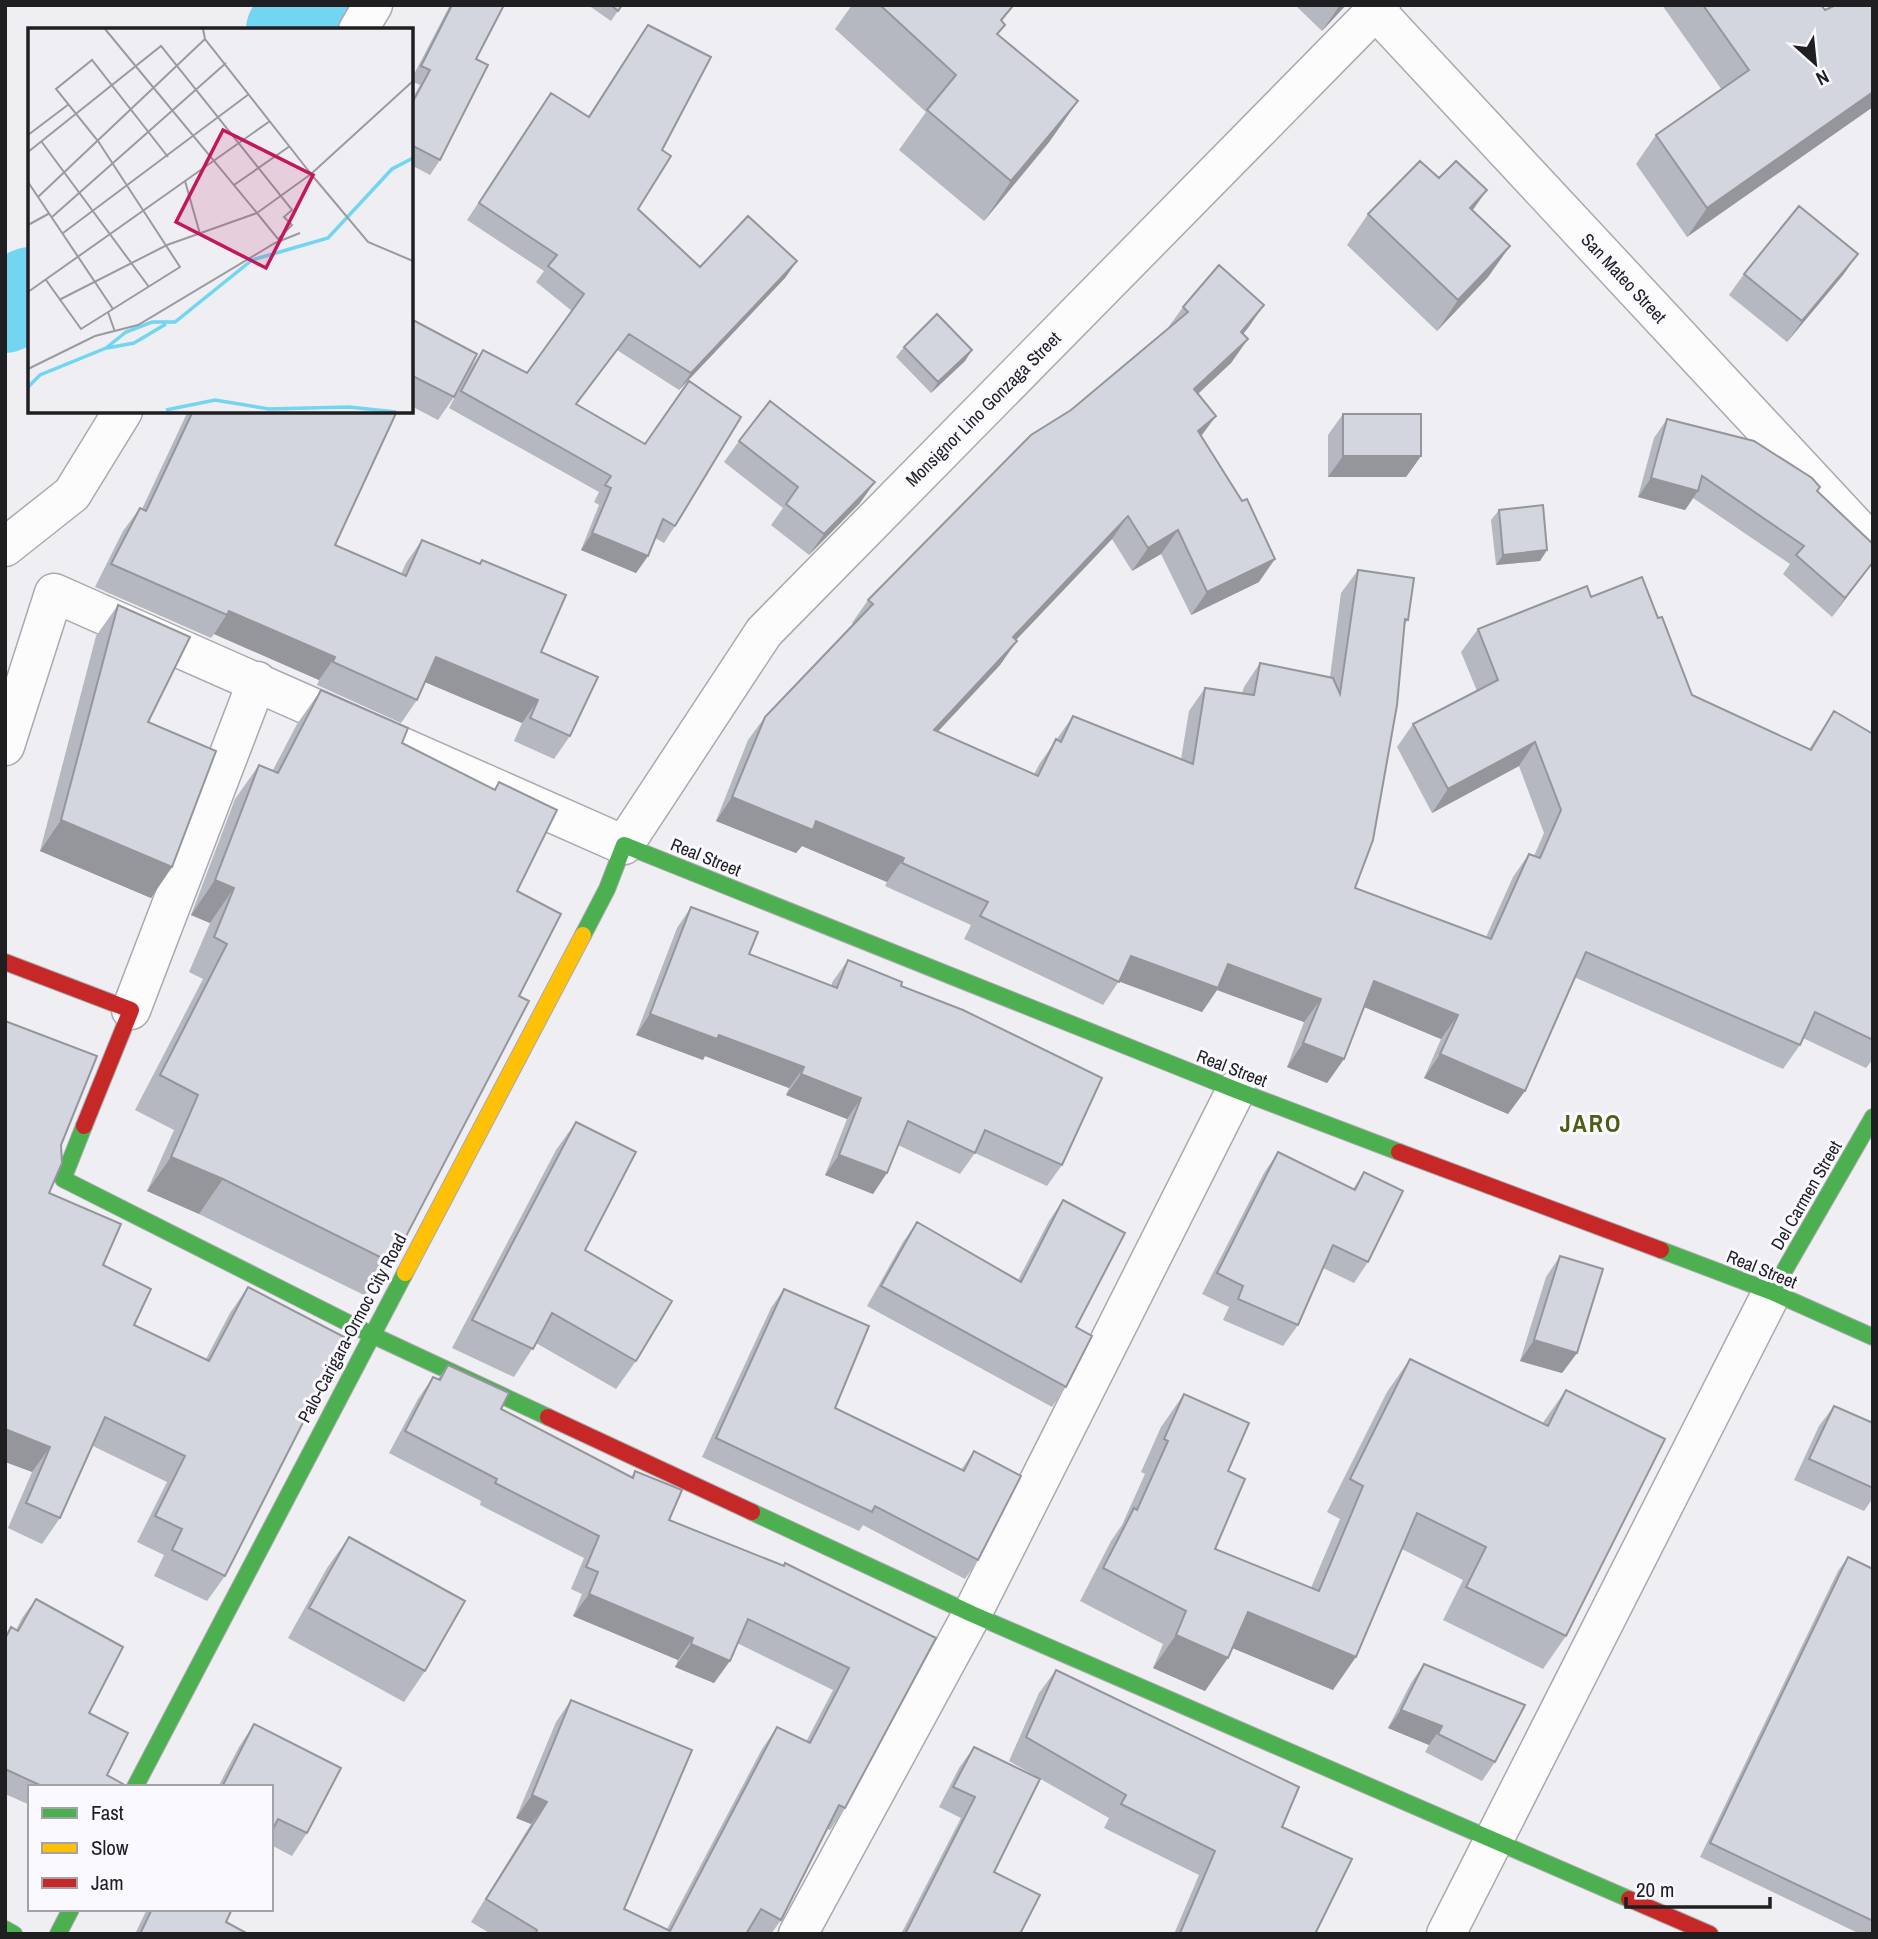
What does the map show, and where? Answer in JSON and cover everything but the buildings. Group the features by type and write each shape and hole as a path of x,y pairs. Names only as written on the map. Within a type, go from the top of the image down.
{"main road":[{"name":"Palo-Carigara-Ormoc City Road","path":"136,1785 370,1334 607,889 624,845"},
{"name":"Real Street","path":"624,845 1236,1090 1772,1293 1873,1337"},
{"path":"5,962 131,1010 63,1179 370,1334 972,1614 1710,1934"},
{"name":"Del Carmen Street","path":"1772,1293 1873,1118"},
{"path":"58,1934 70,1911"},
{"path":"5,1929 15,1934"}],"street":[{"path":"359,28 373,5"},
{"name":"San Mateo Street","path":"1378,8 1873,545"},
{"name":"Monsignor Lino Gonzaga Street","path":"624,845 764,632 1378,8"},
{"path":"5,547 72,494 122,413"},
{"path":"5,746 54,593 624,845"},
{"path":"131,1010 257,681"},
{"path":"798,1934 972,1614 1236,1090"},
{"path":"1446,1934 1772,1293"}],"waterway":[{"path":"291,28 308,5"},
{"path":"5,310 28,292"}],"traffic: fast":[{"path":"583,935 607,889 624,845 1236,1090 1399,1152"},
{"path":"1772,1292 1873,1117"},
{"path":"84,1126 63,1179 370,1334 548,1417"},
{"path":"1661,1250 1772,1292 1873,1337"},
{"path":"136,1785 405,1273"},
{"path":"752,1512 972,1614 1629,1899"},
{"path":"58,1934 70,1911"},
{"path":"5,1929 14,1934"}],"traffic: slow":[{"path":"405,1273 583,935"}],"traffic: jam":[{"path":"5,962 131,1010 84,1126"},
{"path":"1399,1152 1661,1250"},
{"path":"548,1417 752,1512"},
{"path":"1629,1899 1710,1934"}],"district":[{"name":"JARO","path":"1591,1123"}]}
